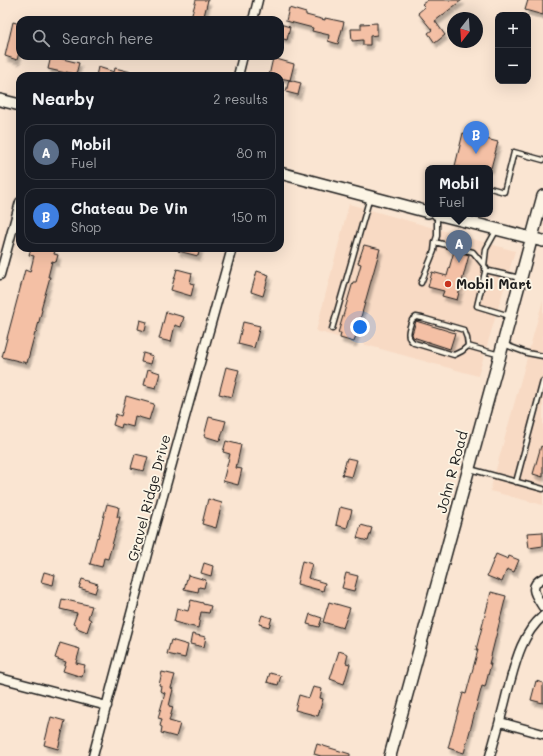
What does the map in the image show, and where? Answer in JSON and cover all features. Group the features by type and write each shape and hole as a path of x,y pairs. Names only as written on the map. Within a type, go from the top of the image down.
{"main road":[{"path":"0,100 16,104"},
{"path":"284,174 425,211"},
{"name":"John R Road","path":"390,756 543,196"},
{"path":"458,217 543,241"}],"street":[{"path":"254,16 258,0"},
{"path":"239,72 242,60"},
{"path":"0,275 16,217"},
{"name":"Gravel Ridge Drive","path":"93,756 153,531 231,252"},
{"path":"543,578 534,585 534,590 535,595 543,608"},
{"path":"490,756 521,646 531,628 543,616"},
{"path":"0,678 106,706"},
{"path":"500,722 543,734"}],"lane":[{"path":"493,189 504,192 514,152 543,160"},
{"path":"332,329 370,196"},
{"path":"421,282 434,251 437,236 437,217"},
{"path":"497,229 486,249 477,306 511,316"},
{"path":"435,242 473,252 484,268 521,278"},
{"path":"468,346 464,330 422,318 416,317 412,320 408,336 409,340 414,344 454,355 468,346 543,356"},
{"path":"516,482 543,381"},
{"path":"469,468 543,489"}],"shaded area":[{"path":"349,204 515,251 478,376 316,331"},
{"path":"543,300 543,505 490,491"}],"building":[{"path":"196,0 208,0 204,16 192,16"},
{"path":"428,0 462,0 435,21 445,35 435,43 428,33 432,30 418,13 425,7 422,4"},
{"path":"528,0 543,0 543,15 525,10"},
{"path":"289,8 306,13 306,15 325,20 325,18 344,22 338,44 328,41 329,35 312,31 313,28 286,21"},
{"path":"13,22 16,23 16,60 5,56"},
{"path":"377,23 377,35 370,36 370,45 363,45 363,40 352,41 351,29 361,29 361,24"},
{"path":"284,25 290,27 287,40 284,39"},
{"path":"50,60 67,60 79,63 77,72 62,72 48,69"},
{"path":"273,60 280,60 294,64 290,80 284,79 284,72 270,72"},
{"path":"98,67 114,72 97,72"},
{"path":"115,68 131,72 114,72"},
{"path":"289,80 301,83 298,95 286,92"},
{"path":"463,133 498,142 492,165 455,165"},
{"path":"364,245 380,249 354,342 340,338 341,333 338,333 353,282 356,282 361,264 358,263"},
{"path":"454,251 469,255 457,300 442,296 444,291 428,287 432,272 447,276"},
{"path":"30,252 54,252 54,254 58,255 56,262 52,261 48,277 50,277 41,309 42,310 27,363 2,357 25,270 30,272 34,256 29,255"},
{"path":"182,252 199,252 198,256"},
{"path":"177,269 192,273 190,283 194,284 191,296 171,290"},
{"path":"257,271 269,275 263,296 251,292"},
{"path":"166,312 184,317 181,327 175,325 171,342 159,339"},
{"path":"140,320 147,322 145,331 138,329"},
{"path":"416,321 455,333 450,349 413,337 412,334"},
{"path":"243,322 260,326 254,348 238,344"},
{"path":"143,353 153,356 151,364 141,362"},
{"path":"226,367 239,370 232,397 219,394"},
{"path":"148,369 160,373 156,388 144,385"},
{"path":"126,396 154,404 149,420 135,416 133,427 122,424 121,428 113,425 116,414 121,416"},
{"path":"209,417 226,421 220,441 204,436"},
{"path":"226,441 241,445 236,468 242,469 238,485 223,481 230,454 223,452"},
{"path":"541,446 543,447 543,477 533,474"},
{"path":"135,454 148,457 144,471 131,468"},
{"path":"347,458 357,460 352,477 342,475"},
{"path":"208,499 222,503 216,528 202,524"},
{"path":"107,504 119,507 117,517 120,517 108,559 104,558 102,567 90,564"},
{"path":"340,507 352,510 347,528 336,525"},
{"path":"361,525 372,528 368,541 357,538"},
{"path":"543,532 543,546 529,548 527,533"},
{"path":"496,554 508,559 509,556 519,560 514,572 507,569 502,582 487,576"},
{"path":"302,561 312,564 308,578 325,583 323,591 297,584"},
{"path":"204,563 213,566 211,576 201,573"},
{"path":"44,572 55,575 53,585 41,582"},
{"path":"346,573 358,576 354,591 342,588"},
{"path":"188,575 206,580 204,588 199,587 198,592 184,589"},
{"path":"82,579 98,584 95,593 79,588"},
{"path":"491,592 506,596 489,664 491,664 485,687 482,686 464,753 448,748 463,693 466,694"},
{"path":"62,599 92,606 88,618 91,620 87,632 77,628 77,626 73,624 77,613 60,609"},
{"path":"191,600 211,606 209,613 201,612 198,628 174,622 177,608 188,611"},
{"path":"329,602 350,608 343,628 323,622"},
{"path":"310,614 322,618 319,627 307,624"},
{"path":"262,615 272,618 269,627 259,624"},
{"path":"192,634 206,637 204,647 190,644"},
{"path":"171,640 188,645 185,658 167,654"},
{"path":"60,643 80,649 76,663 85,665 82,677 63,671 66,662 55,658"},
{"path":"339,651 348,654 346,663 350,664 344,684 330,679"},
{"path":"162,672 175,675 171,688 173,689 169,706 173,707 169,721 180,724 176,737 161,733 162,727 160,726 162,719 158,718 165,693 160,691 161,686 159,685"},
{"path":"270,673 281,676 278,685 267,682"},
{"path":"536,681 543,683 543,703 531,700"},
{"path":"313,687 322,689 320,698 323,699 318,716 295,710 299,695 309,698"},
{"path":"51,717 65,721 58,749 44,745"},
{"path":"317,744 350,754 350,756 321,756 314,754"}],"place":[{"name":"Chateau De Vin","path":"476,154"},
{"name":"Mobil","path":"459,263"},
{"name":"Mobil Mart","path":"448,284"}]}
